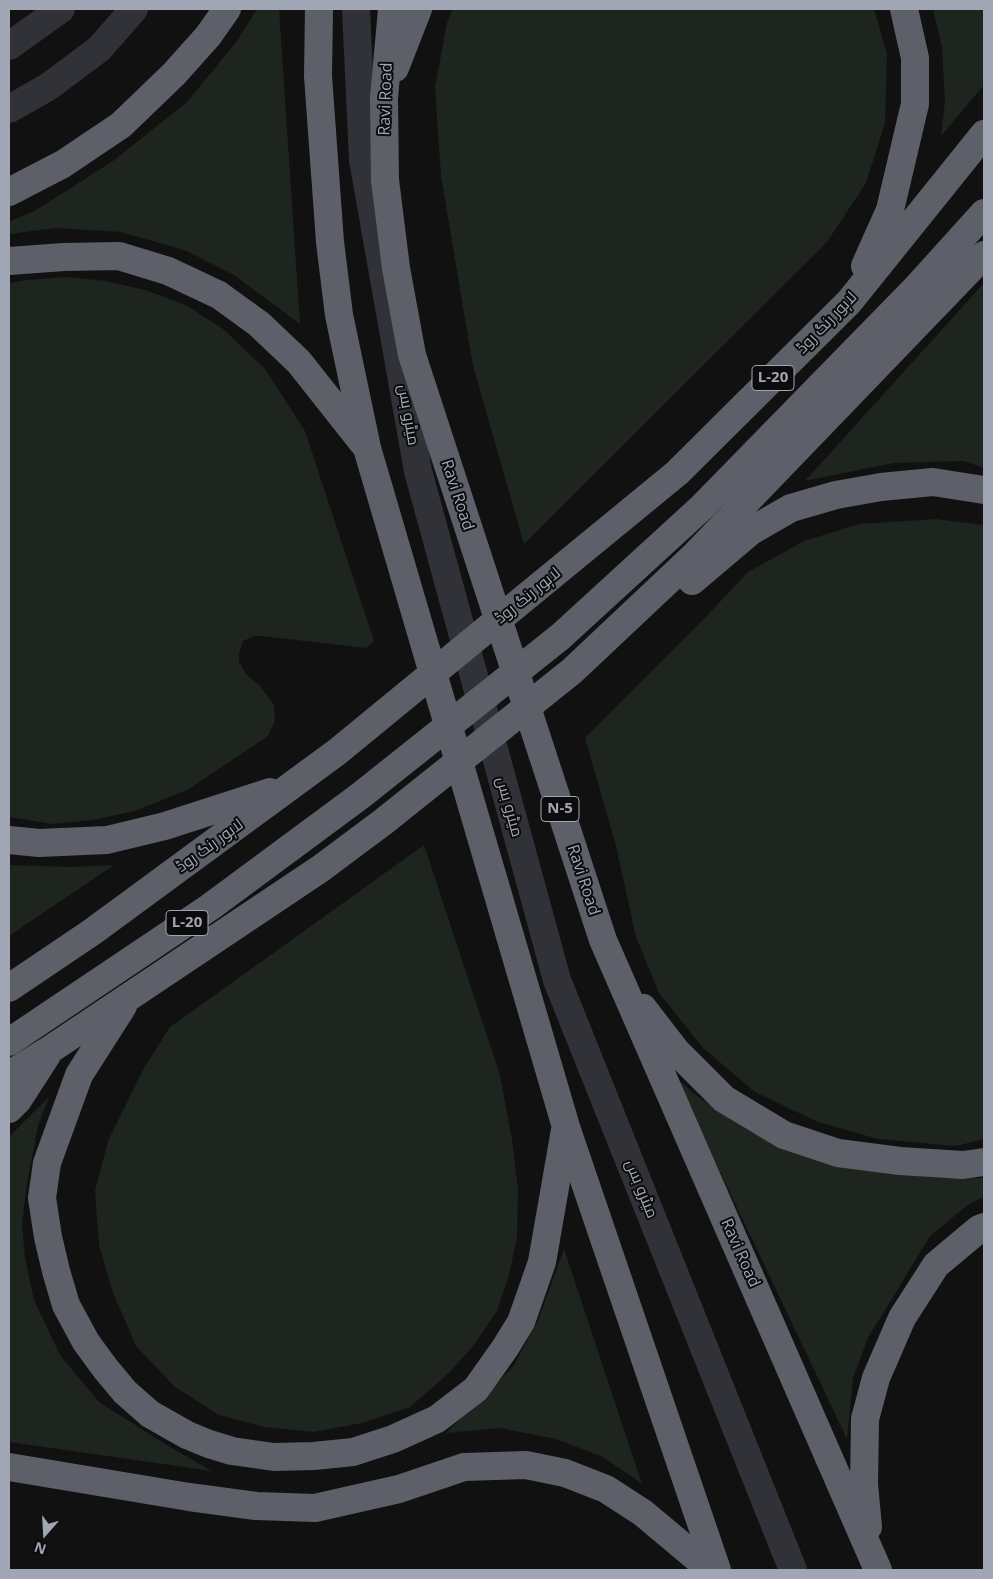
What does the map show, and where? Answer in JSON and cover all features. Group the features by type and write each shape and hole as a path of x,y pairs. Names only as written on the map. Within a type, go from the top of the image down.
{"highway":[{"path":"9,192 63,164 121,125 174,74 208,36 227,9"},
{"path":"320,9 318,76 330,242 339,315 367,448 566,1127 717,1570"},
{"name":"Ravi Road","path":"392,9 384,98 386,180 396,268 412,354 603,940 874,1560"},
{"path":"384,98 418,9"},
{"path":"849,302 890,210 915,104 916,58 904,9"},
{"name":"لاہور رنگ روڈ","path":"9,988 92,932 336,752 532,594 677,473 849,302 984,134"},
{"name":"L-20","path":"9,1042 210,907 360,796 560,637 702,507 918,286 984,213"},
{"path":"9,1075 51,1049 320,869 383,822 572,671 693,557 984,255"},
{"path":"9,260 119,256 168,270 219,295 259,324 299,362 367,448"},
{"path":"621,624 689,584 751,531 791,508 836,495 880,487 925,482 984,490"},
{"path":"9,840 39,843 107,840 165,826 293,784"},
{"path":"603,940 639,1002 677,1052 724,1099 784,1135 838,1152 900,1161 963,1165 984,1162"},
{"path":"129,996 79,1074 47,1162 42,1198 48,1237 66,1304 86,1342 105,1368 126,1392 150,1414 187,1435 232,1451 274,1457 314,1456 353,1452 393,1439 437,1419 476,1389 522,1322 542,1262 566,1127"},
{"path":"9,1109 18,1100 51,1049"},
{"path":"874,1560 864,1484 866,1420 876,1378 902,1318 936,1265 979,1229 984,1227"},
{"path":"9,1467 256,1506 315,1508 399,1489 464,1467 526,1464 565,1473 606,1489 643,1512 711,1570"}],"lane":[{"path":"9,46 61,9"},
{"path":"9,108 48,87 99,48 134,9"},
{"name":"میٹرو بس","path":"356,9 362,160 418,471 557,980 793,1570"}],"shaded area":[{"path":"257,9 279,9 300,324 234,275 187,251 121,232 56,228 9,234 9,222 36,210 113,161 187,102 237,41"},
{"path":"453,9 874,9 887,54 885,123 866,183 827,242 524,544 473,366 441,176 435,87 447,23"},
{"path":"933,9 984,9 984,85 941,136 945,101 942,47"},
{"path":"67,277 106,281 145,290 186,305 223,329 265,369 305,431 374,641 366,648 261,636 254,636 243,641 239,653 239,662 246,674 260,686 274,705 275,721 268,736 189,789 138,810 94,820 52,824 9,817 9,283"},
{"path":"984,283 984,468 964,461 893,463 805,481"},
{"path":"936,519 984,525 984,1139 956,1146 878,1139 818,1122 755,1092 703,1048 659,993 636,937 615,842 585,738 748,572 804,541 859,524"},
{"path":"424,845 500,1075 512,1140 518,1190 517,1237 509,1275 497,1311 473,1346 450,1372 410,1407 362,1423 313,1432 264,1427 219,1415 175,1387 136,1346 113,1293 99,1245 95,1191 108,1141 144,1068 170,1027"},
{"path":"9,865 71,867 114,865 9,936"},
{"path":"675,1077 693,1093 749,1131 812,1156 877,1170 940,1178 984,1178 984,1197 969,1204 930,1236 868,1338 853,1378 847,1439"},
{"path":"49,1097 38,1126 26,1189 22,1225 25,1258 34,1300 60,1355 99,1402 212,1471 9,1442 9,1137"},
{"path":"564,1249 642,1484 603,1457 556,1439 500,1428 446,1433 513,1367 537,1323"}]}
